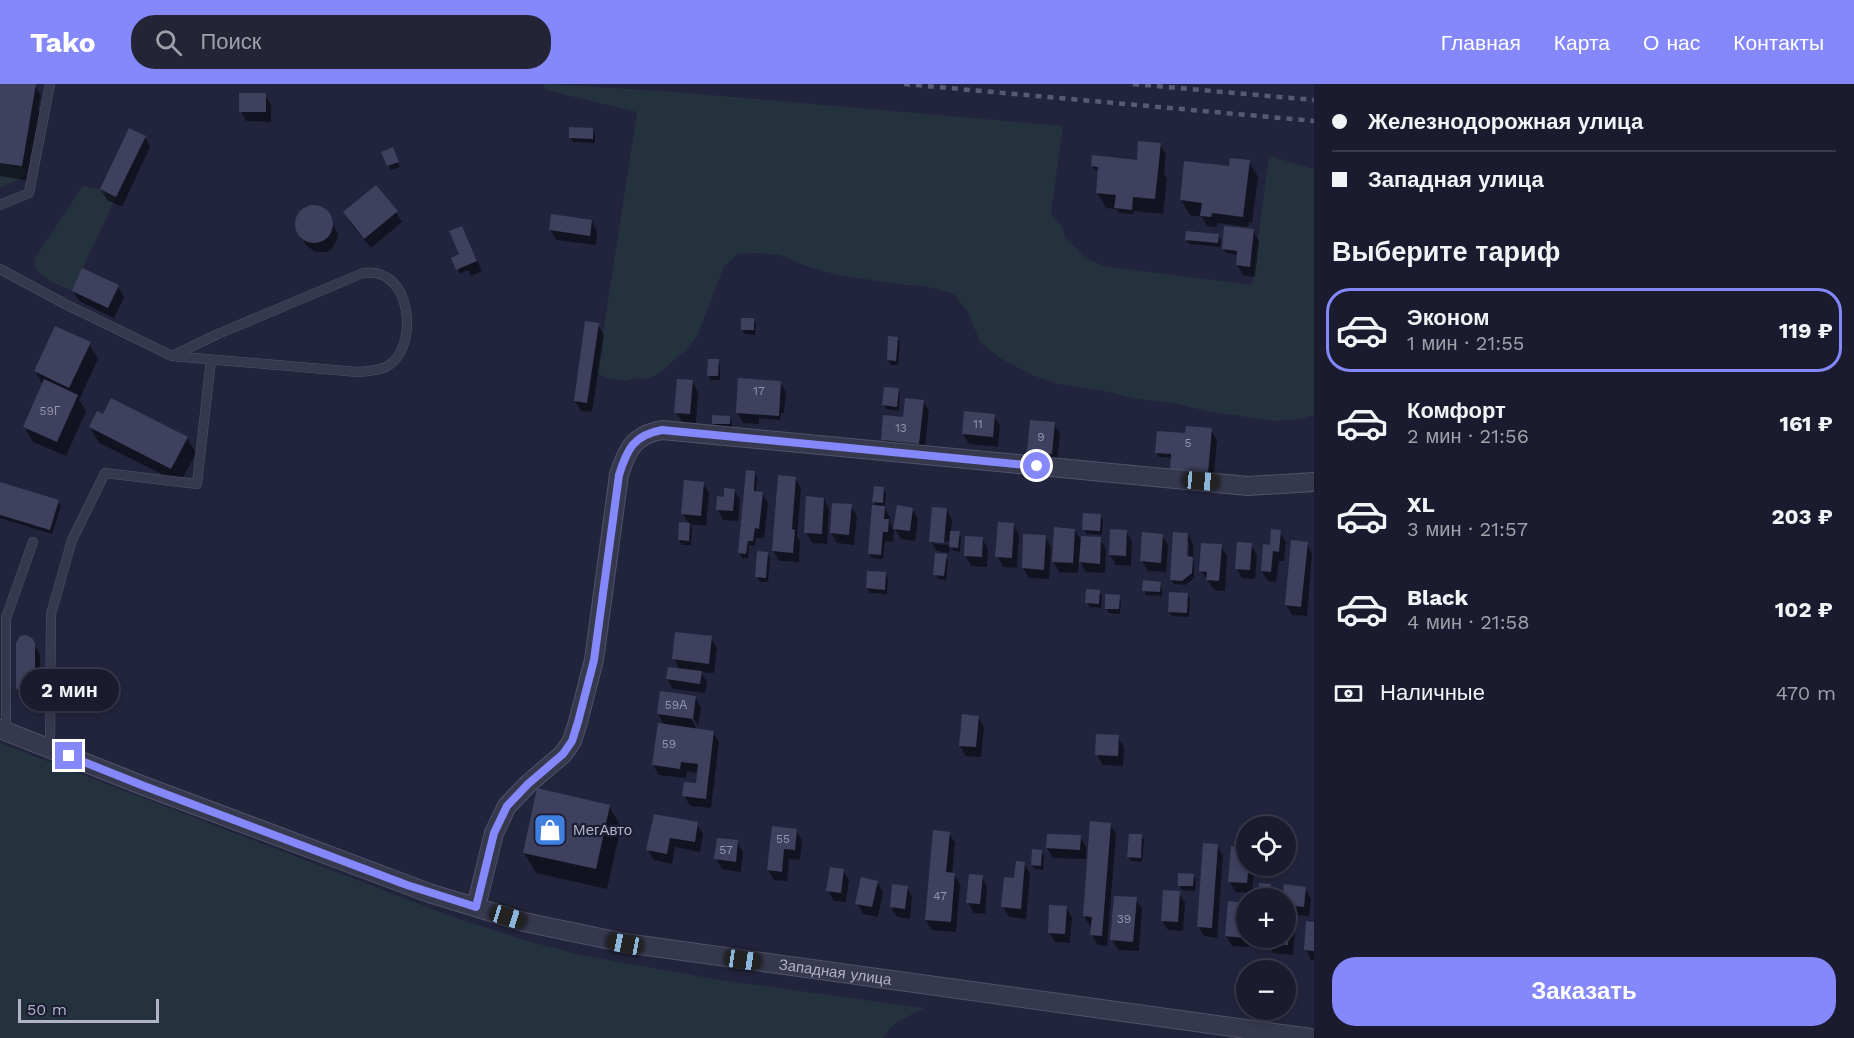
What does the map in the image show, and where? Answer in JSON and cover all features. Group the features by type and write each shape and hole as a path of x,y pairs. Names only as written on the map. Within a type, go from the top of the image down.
{"street":[{"path":"476,907 494,833 507,806 528,784 563,754 572,741 594,660 619,475 629,448 638,439 662,430 1248,486 1314,482"},
{"name":"Западная улица","path":"3,730 407,885 524,922 625,944 1311,1038"}],"lane":[{"path":"0,205 29,192 50,84"},
{"path":"0,269 65,304 172,356 358,372 375,370 386,367 395,360 406,334 407,319 398,290 383,274 363,273 218,334 172,356"},
{"path":"50,748 51,614 72,540 105,473 197,484 211,360"},
{"path":"3,730 6,618 33,542"}],"shaded area":[{"path":"544,84 665,91 1063,126 1051,214 1062,226 1065,238 1088,259 1103,266 1252,285 1269,156 1314,169 1314,415 1276,421 1211,412 1173,403 1137,399 1100,390 1059,384 1032,375 1000,358 980,342 968,312 954,294 925,286 837,275 803,265 780,255 756,253 738,254 724,266 697,337 684,352 660,372 649,379 635,378 627,381 605,378 597,372 637,112 545,90"},
{"path":"0,163 22,166 27,173 0,188"},
{"path":"83,186 100,189 116,197 72,291 41,275 37,270 35,258"},
{"path":"0,743 461,920 528,941 581,955 720,980 924,1008 894,1024 883,1038 0,1038"}],"building":[{"path":"0,84 36,84 22,166 0,163"},
{"path":"239,93 266,93 266,112 239,112"},
{"path":"569,127 593,128 593,139 569,138"},
{"path":"129,128 146,136 116,197 100,189"},
{"path":"1138,141 1161,143 1155,199 1133,197 1132,210 1114,208 1116,195 1096,193 1098,167 1091,166 1092,155 1137,160"},
{"path":"393,147 399,162 387,166 381,152"},
{"path":"1230,158 1250,160 1243,217 1212,213 1211,217 1200,216 1202,203 1180,200 1184,161 1229,166"},
{"path":"376,185 398,211 364,239 343,212"},
{"path":"314,205 327,211 333,224 327,237 314,243 301,237 295,224 301,211"},
{"path":"551,214 592,220 590,236 549,230"},
{"path":"462,226 477,261 456,270 451,258 459,254 449,231"},
{"path":"1224,226 1254,229 1250,267 1236,265 1237,251 1222,249"},
{"path":"1186,231 1219,234 1218,243 1185,240"},
{"path":"82,268 119,285 108,308 72,291"},
{"path":"741,318 754,318 754,330 741,330"},
{"path":"585,321 599,323 587,403 574,401"},
{"path":"55,326 91,342 69,388 34,371"},
{"path":"888,336 898,337 896,361 887,360"},
{"path":"708,359 719,359 718,376 707,376"},
{"path":"738,378 781,381 779,416 736,413"},
{"path":"44,379 78,395 57,442 23,427"},
{"path":"677,379 693,380 690,414 674,413"},
{"path":"884,387 899,388 897,407 882,405"},
{"path":"111,398 188,437 171,469 89,427 97,411 103,414"},
{"path":"905,398 924,400 919,444 881,440 883,415 903,417"},
{"path":"964,411 995,414 993,437 962,434"},
{"path":"712,415 730,416 730,424 712,424"},
{"path":"1030,420 1055,422 1052,454 1027,452"},
{"path":"1186,426 1212,428 1208,474 1170,472 1171,454 1155,453 1157,431 1185,433"},
{"path":"746,470 755,471 754,491 763,492 759,529 755,528 753,541 748,541 746,554 738,553"},
{"path":"778,475 796,477 792,529 795,530 793,553 772,551"},
{"path":"684,480 704,482 701,516 681,514"},
{"path":"0,482 59,500 50,530 0,515"},
{"path":"874,486 884,487 883,503 872,502"},
{"path":"724,488 735,489 733,511 716,510 717,496 724,497"},
{"path":"806,496 824,498 822,534 804,533"},
{"path":"832,503 852,504 849,535 830,533"},
{"path":"872,505 885,506 884,519 889,519 888,532 883,532 881,555 868,554"},
{"path":"897,505 913,508 910,531 893,529"},
{"path":"932,507 947,508 944,543 929,542"},
{"path":"1083,513 1101,514 1100,531 1082,530"},
{"path":"679,522 690,523 689,541 678,540"},
{"path":"998,522 1014,523 1012,558 995,557"},
{"path":"1054,527 1075,529 1073,563 1052,562"},
{"path":"1110,529 1127,530 1126,556 1109,555"},
{"path":"1271,529 1281,530 1279,552 1273,551 1271,572 1261,571 1263,544 1270,545"},
{"path":"950,531 960,531 958,548 949,547"},
{"path":"1142,532 1163,534 1161,563 1140,561"},
{"path":"1173,532 1188,533 1187,556 1193,557 1192,573 1182,581 1170,580"},
{"path":"1023,534 1046,535 1044,570 1022,568"},
{"path":"965,536 983,537 982,557 964,556"},
{"path":"1081,536 1101,537 1100,564 1079,562"},
{"path":"1291,540 1308,542 1301,607 1285,605"},
{"path":"1237,542 1252,543 1250,570 1235,569"},
{"path":"1201,543 1222,544 1219,581 1206,580 1207,572 1199,571"},
{"path":"757,551 768,552 766,578 755,577"},
{"path":"935,553 947,554 944,576 933,575"},
{"path":"867,571 886,572 885,590 866,588"},
{"path":"1143,580 1161,582 1160,592 1142,591"},
{"path":"1086,589 1100,590 1099,604 1085,603"},
{"path":"1169,592 1188,593 1187,613 1168,612"},
{"path":"1105,594 1120,595 1119,609 1105,609"},
{"path":"675,632 712,636 709,664 672,659"},
{"path":"26,635 35,643 35,688 16,689 16,643 20,636"},
{"path":"668,667 702,671 700,684 666,679"},
{"path":"660,691 696,696 693,719 657,714"},
{"path":"962,714 979,716 976,747 959,746"},
{"path":"658,723 714,731 706,799 682,796 684,782 696,783 698,764 681,762 680,769 652,765"},
{"path":"1096,734 1119,735 1118,756 1095,755"},
{"path":"537,788 610,805 596,869 523,853"},
{"path":"654,814 698,822 695,842 670,838 667,854 646,850"},
{"path":"1090,821 1111,823 1102,936 1090,935 1092,917 1083,916"},
{"path":"772,826 797,829 795,850 784,849 782,872 767,870"},
{"path":"933,830 950,832 946,872 955,873 951,922 925,920"},
{"path":"1047,834 1081,835 1080,850 1046,848"},
{"path":"1129,834 1142,834 1141,858 1127,857"},
{"path":"717,838 738,840 736,862 714,859"},
{"path":"1203,843 1218,844 1212,928 1197,927"},
{"path":"1231,846 1236,847 1236,876 1248,876 1247,883 1228,882"},
{"path":"1032,849 1042,850 1041,866 1031,865"},
{"path":"1016,861 1025,862 1021,909 1001,907 1004,877 1014,878"},
{"path":"830,867 844,869 841,893 826,891"},
{"path":"1178,873 1194,874 1193,886 1178,886"},
{"path":"969,874 983,875 980,904 966,903"},
{"path":"861,877 878,881 872,907 855,904"},
{"path":"1259,883 1271,884 1271,888 1259,888"},
{"path":"892,884 908,886 905,909 890,907"},
{"path":"1284,884 1306,887 1304,907 1296,906 1296,888 1283,888"},
{"path":"1163,890 1180,891 1178,922 1161,921"},
{"path":"1114,896 1137,897 1133,942 1110,940"},
{"path":"1228,901 1236,902 1236,937 1225,936"},
{"path":"1049,905 1067,906 1065,934 1048,933"},
{"path":"1306,921 1314,922 1314,951 1304,950"}],"railway":[{"path":"904,84 1314,121"},
{"path":"1133,84 1314,100"}],"place":[{"name":"МегАвто","path":"550,830"}],"route":[{"path":"69,756 407,885 476,907 494,833 507,806 528,784 563,754 572,741 594,660 619,475 629,448 638,439 662,430 1037,466"}]}
